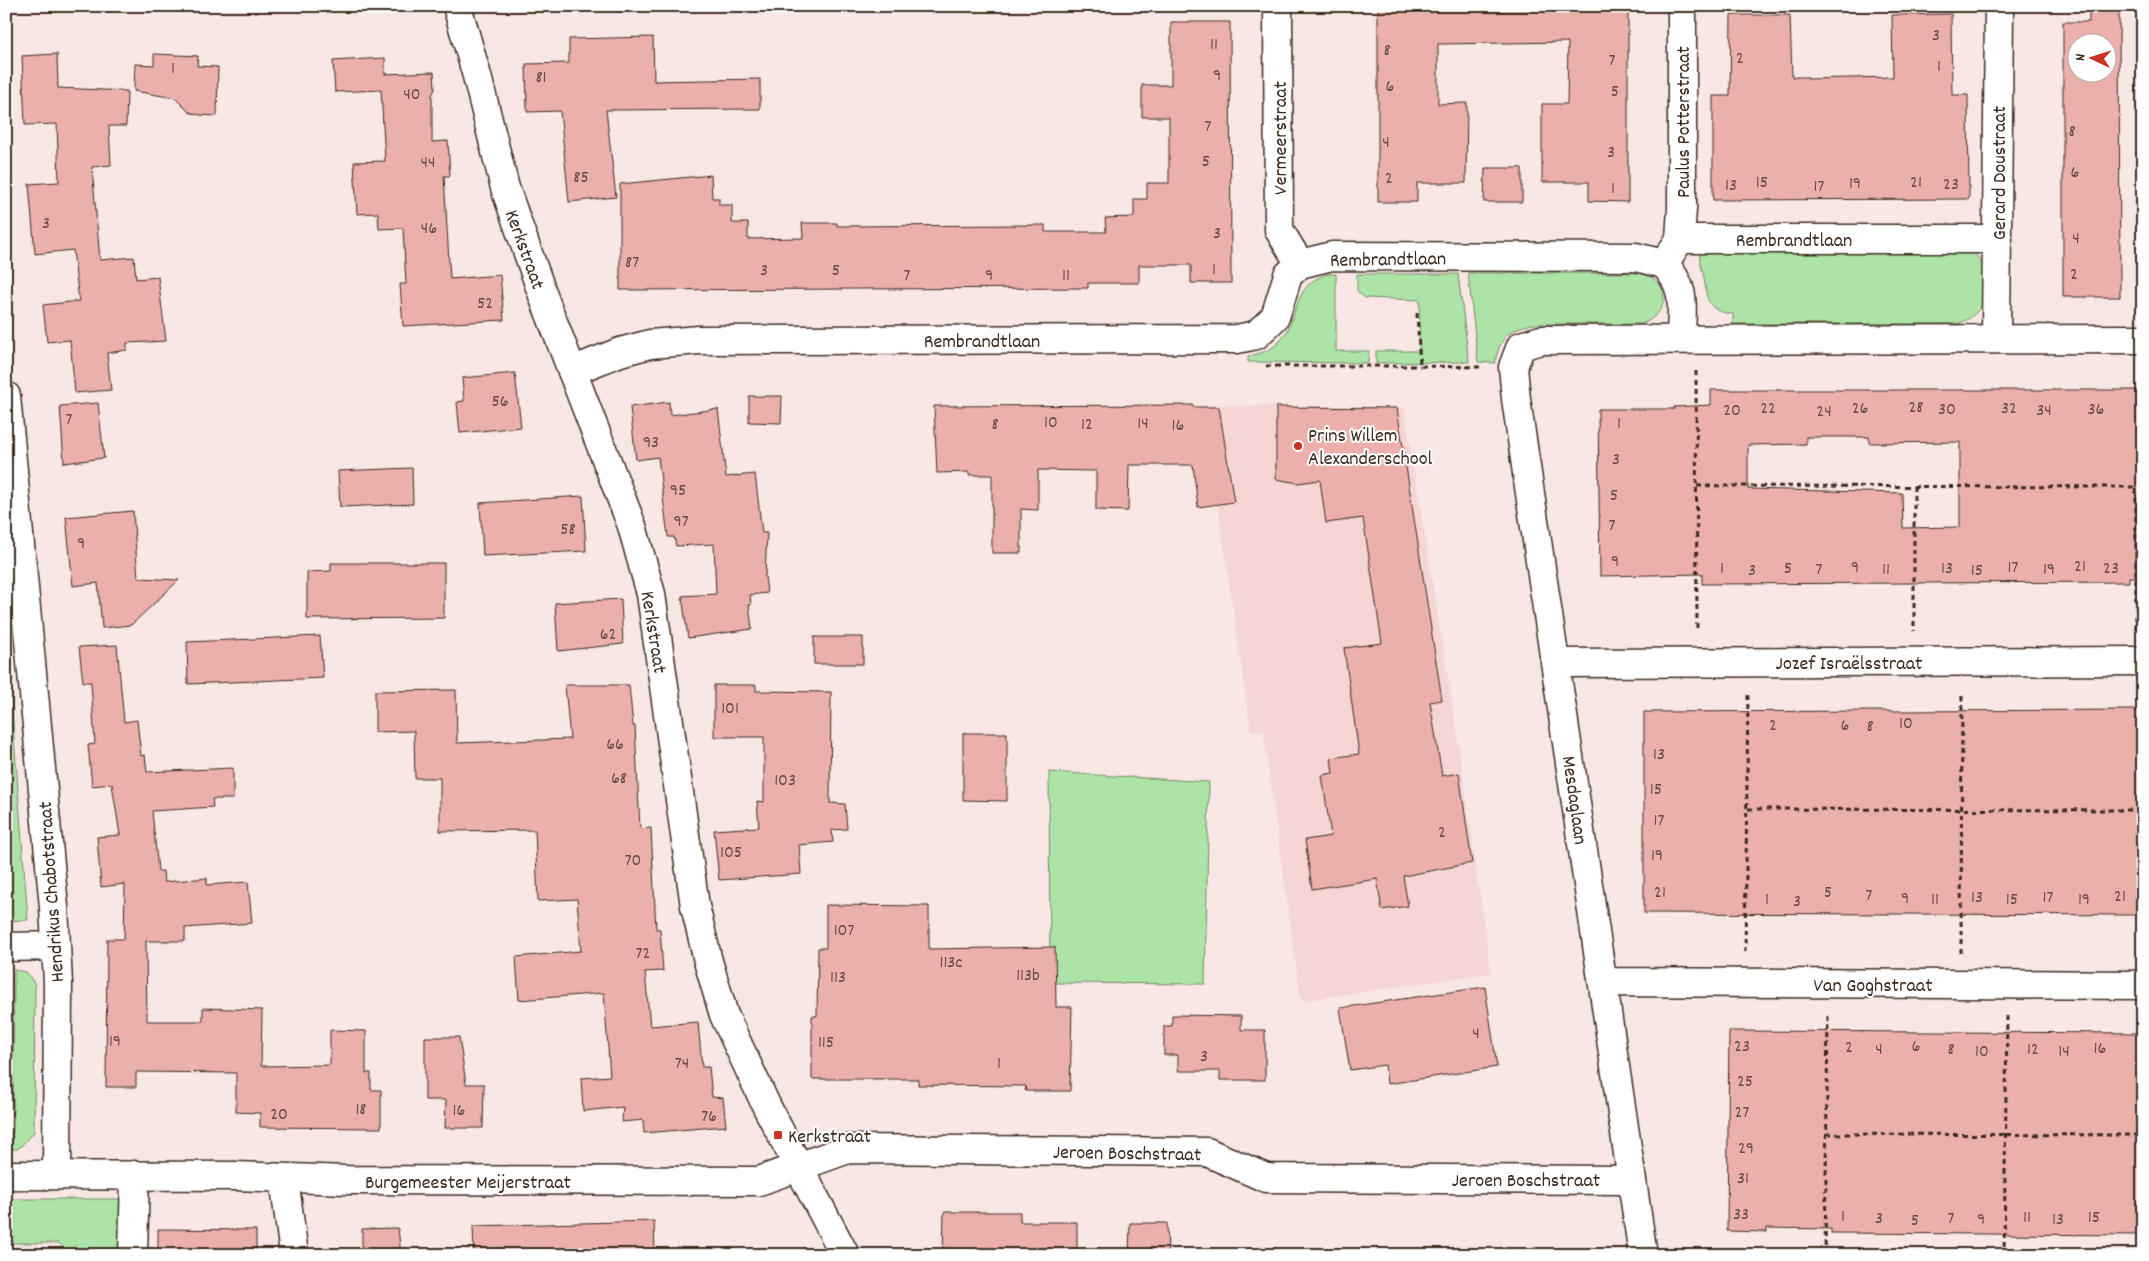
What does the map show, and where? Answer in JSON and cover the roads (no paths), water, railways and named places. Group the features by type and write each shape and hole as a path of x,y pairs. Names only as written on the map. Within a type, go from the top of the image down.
{"street":[{"name":"Kerkstraat","path":"456,6 477,76 505,188 545,301 632,526 651,594 696,906 708,960 724,1015 767,1107 845,1255"},
{"name":"Vermeerstraat","path":"1278,6 1279,230 1300,264"},
{"name":"Paulus Potterstraat","path":"1680,239 1682,199 1682,6"},
{"name":"Gerard Doustraat","path":"1996,339 1999,6"},
{"name":"Rembrandtlaan","path":"1680,239 1998,239"},
{"path":"1680,239 1664,264 1675,276 1681,291 1688,339 2143,339"},
{"name":"Rembrandtlaan","path":"572,371 620,352 650,344 699,340 1237,339 1256,335 1275,317 1288,275 1300,264 1332,256 1636,257 1664,264"},
{"name":"Mesdaglaan","path":"1643,1255 1556,663 1517,357 1541,340 1688,339"},
{"name":"Hendrikus Chabotstraat","path":"6,396 16,611 54,907 58,983 57,1175"},
{"name":"Jozef Israëlsstraat","path":"1556,663 2139,661"},
{"path":"6,946 56,946"},
{"name":"Van Goghstraat","path":"1603,982 2143,985"},
{"name":"Jeroen Boschstraat","path":"799,1167 848,1150 1207,1152 1266,1178 1632,1180"},
{"name":"Burgemeester Meijerstraat","path":"6,1175 135,1175 358,1180 759,1181 799,1167"},
{"path":"133,1255 135,1175"},
{"path":"284,1178 294,1255"}],"place":[{"name":"Prins Willem Alexanderschool","path":"1298,446"},
{"name":"Kerkstraat","path":"778,1135"}]}
